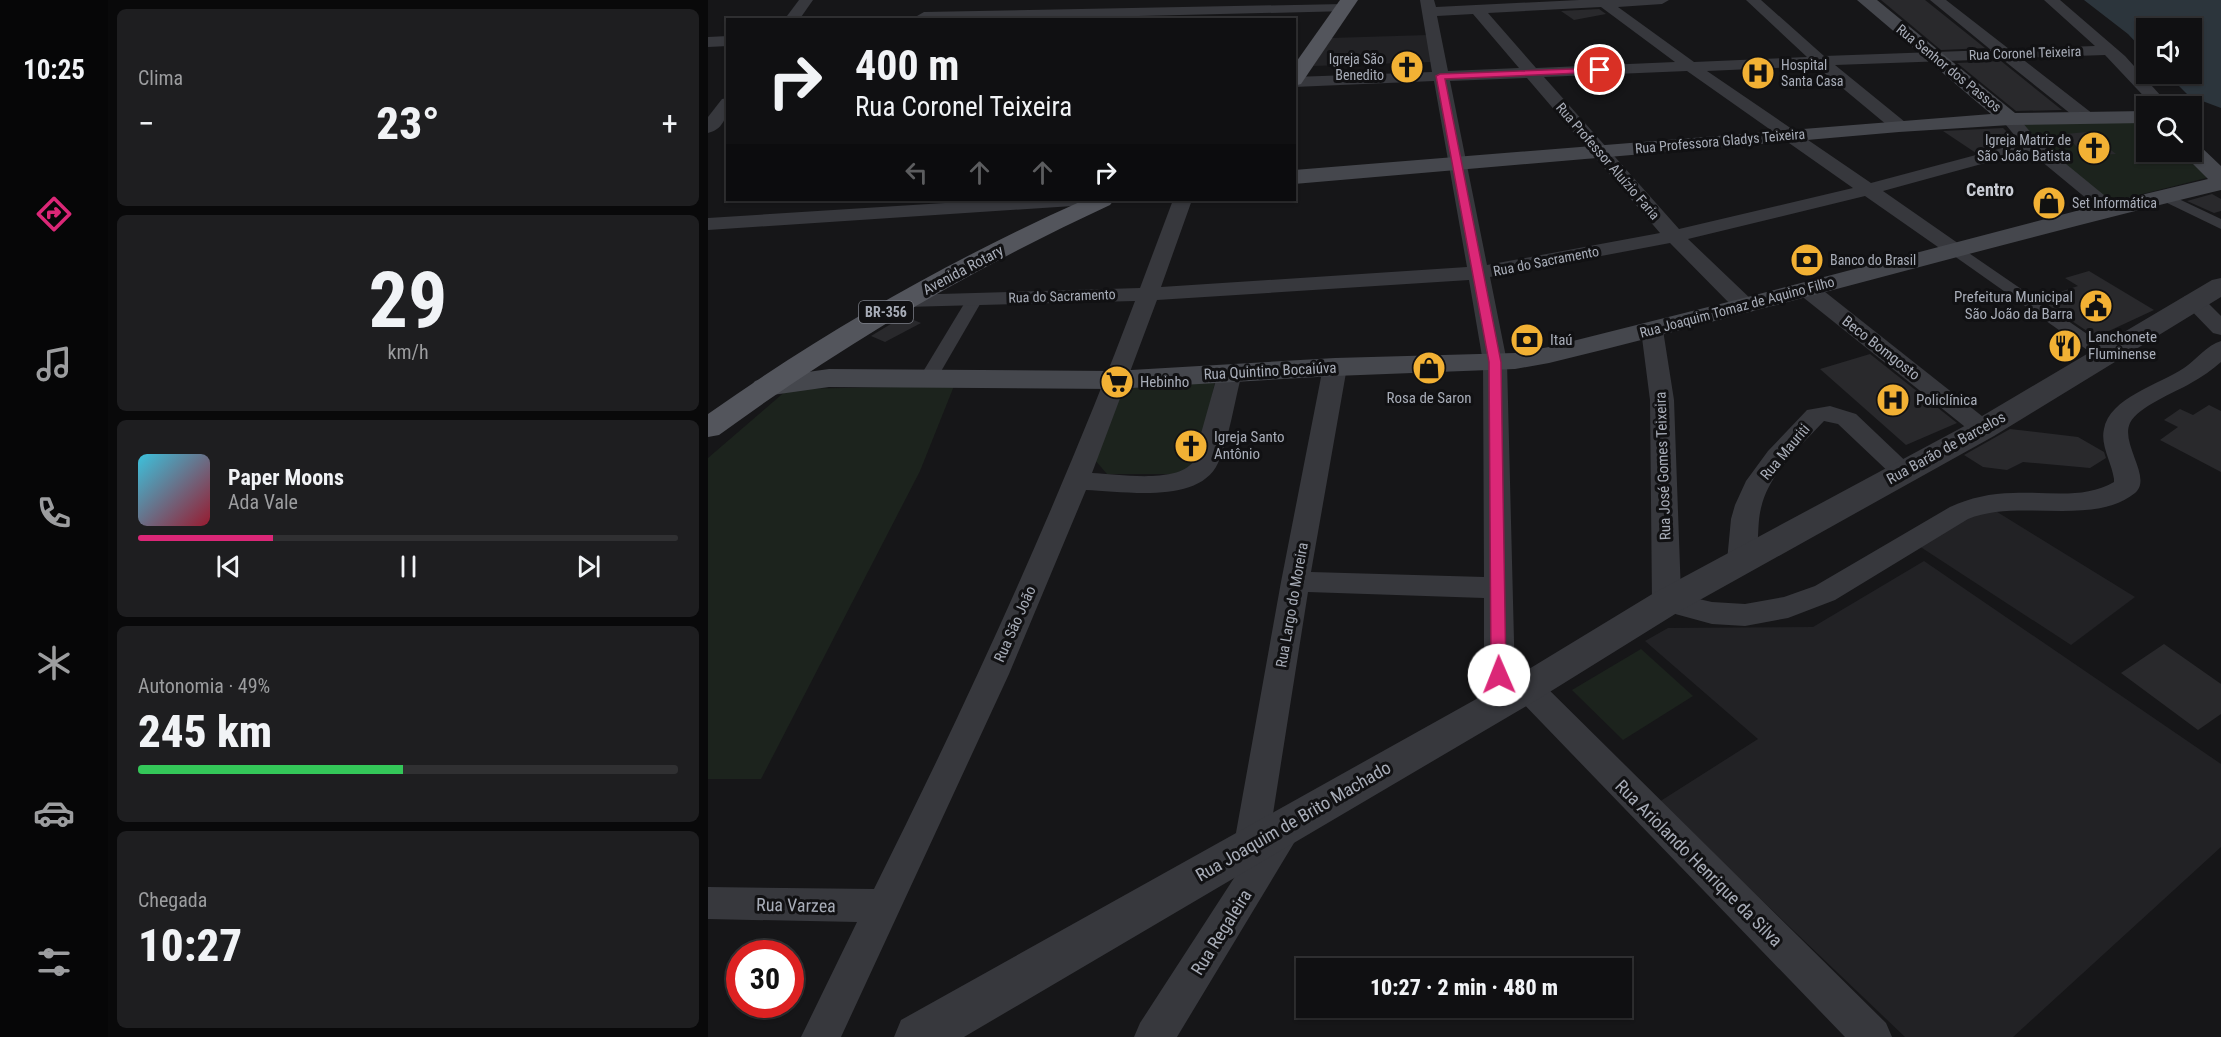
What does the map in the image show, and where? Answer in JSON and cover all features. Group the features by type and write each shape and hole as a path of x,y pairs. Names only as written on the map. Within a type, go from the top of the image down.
{"main road":[{"name":"Rua Senhor dos Passos","path":"1866,0 2010,119"},
{"path":"1296,78 1347,4"},
{"name":"Rua Professora Gladys Teixeira","path":"1296,177 1899,126 2010,119 2136,117"},
{"path":"2202,161 2221,181"},
{"name":"Rua Joaquim Tomaz de Aquino Filho","path":"1495,362 1549,355 1652,330 2221,181"},
{"name":"Avenida Rotary","path":"708,428 809,358 905,301 973,263 1100,201"},
{"path":"809,358 818,372 829,378"},
{"name":"Rua Quintino Bocaiúva","path":"765,387 829,378 1114,380 1495,362"}],"street":[{"path":"792,18 806,0"},
{"path":"923,18 937,0"},
{"path":"972,2 1014,0"},
{"path":"1513,695 1498,588 1495,362 1456,163 1429,6 1478,10 1601,1 1662,0"},
{"path":"1753,0 1821,62 1899,126"},
{"path":"1937,0 2087,118"},
{"path":"2050,0 2109,50 2153,96"},
{"path":"1601,1 1691,67 1793,135 1867,190 2106,355"},
{"path":"923,18 1347,4"},
{"name":"Rua Professor Aluízio Faria","path":"1478,10 1674,236 1745,306"},
{"path":"709,42 726,41"},
{"name":"Rua Coronel Teixeira","path":"1296,78 1533,73 2109,50"},
{"path":"708,128 726,106"},
{"name":"Rua Senhor dos Passos","path":"2010,119 2032,145 2111,209"},
{"name":"Rua do Sacramento","path":"905,301 1149,294 1477,273 1674,236 1867,190 2032,145"},
{"path":"2164,196 2221,225"},
{"path":"708,224 823,208 1046,201"},
{"name":"Rua São João","path":"821,1037 1016,624 1077,481 1149,294 1182,201"},
{"name":"Rua Barão de Barcelos","path":"1667,602 1983,429 2221,286"},
{"name":"Beco Bomgosto","path":"1807,289 1983,429"},
{"path":"927,380 975,299"},
{"path":"2193,301 2221,328"},
{"name":"Rua José Gomes Teixeira","path":"1652,330 1662,400 1667,602"},
{"path":"1667,602 1712,613 1745,615 1788,607 1825,593 1959,513 1980,505 2001,502 2098,500 2117,495 2127,486 2128,478 2115,430 2118,419 2131,408 2188,376 2211,359 2221,348"},
{"name":"Rua Largo do Moreira","path":"1269,835 1295,582 1335,368"},
{"path":"1077,481 1172,482 1193,477 1201,471 1206,462 1230,373"},
{"name":"Rua Mauriti","path":"1741,561 1742,534 1748,503 1757,485 1816,415 1830,413 1846,419 1904,472"},
{"path":"1295,582 1498,588"},
{"name":"Rua Joaquim de Brito Machado","path":"918,1037 1513,695 1667,602"},
{"name":"Rua Ariolando Henrique da Silva","path":"1513,695 1872,1037"},
{"name":"Rua Regaleira","path":"1154,1037 1269,835"},
{"name":"Rua Varzea","path":"708,903 884,906"}],"shaded area":[{"path":"2084,0 2221,0 2221,108 2202,101 2202,96 2189,96 2177,84 2202,84 2202,18 2136,18 2136,42"},
{"path":"1428,35 1432,62 1313,66 1331,38"},
{"path":"2136,119 2136,162 2197,162 2209,173 2206,178 2111,202 2014,126 2038,122"},
{"path":"1216,378 1195,468 1176,474 1107,474 1095,460 1124,384"},
{"path":"954,386 920,471 761,779 708,779 708,458 788,389"},
{"path":"1979,510 1994,510 2135,597 2071,645 1919,546"},
{"path":"1924,561 2221,764 2221,847 2013,1037 1905,1037 1659,802 1758,739 1645,641 1668,628 1813,627"},
{"path":"1641,649 1693,696 1623,740 1572,690"}],"building":[{"path":"1881,0 1925,0 1985,48 1941,50"},
{"path":"1599,9 1606,14 1574,20 1561,11"},
{"path":"2001,61 2062,110 2016,111 1957,63"},
{"path":"2003,128 2017,142 1976,153 1943,131"},
{"path":"2087,132 2116,154 2085,156 2065,134"},
{"path":"2212,194 2221,199 2221,211 2214,213 2187,201"},
{"name":"Prefeitura Municipal São João da Barra","path":"2089,271 2154,310 2096,337 2039,299 2078,286 2065,278"},
{"path":"904,316 921,323 885,342 871,336"},
{"name":"Policlínica","path":"1870,354 1957,423 1906,445 1820,369"},
{"path":"2209,405 2221,411 2221,472 2160,440 2178,427 2164,420 2180,409 2193,415"},
{"path":"2010,429 2078,437 2104,452 2106,458 2090,468 2023,462 2007,470 1983,467 1964,455"},
{"path":"2164,644 2221,684 2221,714 2198,730 2121,673"}],"place":[{"name":"Igreja São Benedito","path":"1407,67"},
{"name":"Hospital Santa Casa","path":"1758,73"},
{"name":"Igreja Matriz de São João Batista","path":"2094,148"},
{"name":"Set Informática","path":"2049,203"},
{"name":"Banco do Brasil","path":"1807,260"},
{"name":"Prefeitura Municipal São João da Barra","path":"2096,306"},
{"name":"Itaú","path":"1527,340"},
{"name":"Lanchonete Fluminense","path":"2065,346"},
{"name":"Rosa de Saron","path":"1429,368"},
{"name":"Hebinho","path":"1117,382"},
{"name":"Policlínica","path":"1893,400"},
{"name":"Igreja Santo Antônio","path":"1191,446"}],"district":[{"name":"Centro","path":"1990,189"}],"route":[{"path":"1499,675 1495,362 1440,76 1600,70"}]}
